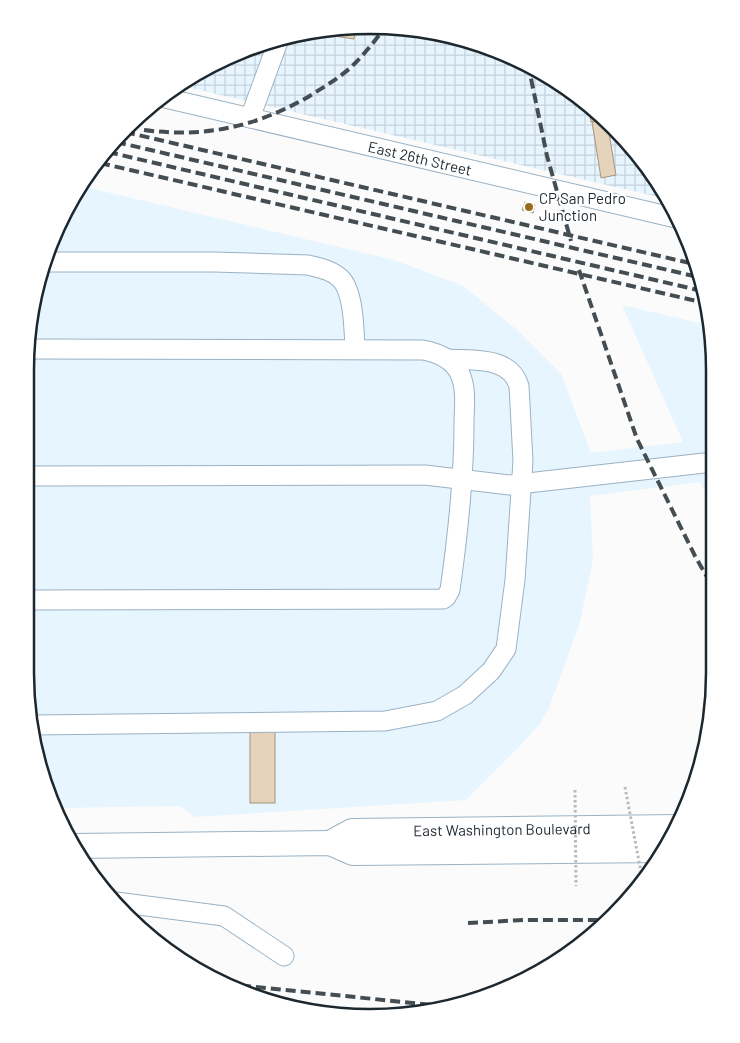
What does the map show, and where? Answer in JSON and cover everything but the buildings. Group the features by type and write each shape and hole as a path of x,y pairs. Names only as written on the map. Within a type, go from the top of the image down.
{"main road":[{"name":"East Washington Boulevard","path":"330,843 352,831 669,827"},
{"name":"East Washington Boulevard","path":"82,846 330,843 353,853 656,850"}],"street":[{"path":"250,118 276,47"},
{"name":"East 26th Street","path":"170,99 669,217"},
{"path":"52,262 214,262 318,268 334,274 345,285 350,297 355,349"},
{"path":"34,349 423,350 436,353 456,367 464,394 461,510 450,590 446,597 440,600 34,600"},
{"path":"38,725 385,721 437,712 465,695 491,671 506,649 515,580 522,484 523,452 520,386 517,378 511,371 494,362 448,360"},
{"path":"34,476 425,475 510,485 706,463"},
{"path":"125,903 224,916 284,956"}],"path":[{"path":"625,787 641,872"},
{"path":"575,790 576,886"}],"shaded area":[{"path":"348,34 392,34 436,40 499,59 557,90 608,132 637,165 658,197 188,87 241,59 304,40"},
{"path":"87,188 394,260 463,286 516,329 561,374 591,453 683,442 622,305 703,324 706,348 706,494 700,482 590,496 593,560 580,622 549,708 539,725 466,800 194,817 180,806 62,808 45,760 40,739 34,695 34,348 45,283 59,241"}],"railway":[{"path":"144,130 166,132 209,131 229,128 269,116 308,97 344,73 364,54 380,34"},
{"path":"530,74 547,156 571,241"},
{"path":"131,133 688,263"},
{"path":"121,143 693,276"},
{"path":"113,153 697,290"},
{"path":"104,164 699,302"},
{"path":"579,270 637,439 706,575"},
{"path":"468,923 524,920 598,920"},
{"path":"248,986 426,1004"}],"place":[{"name":"CP San Pedro Junction","path":"529,207"}]}
